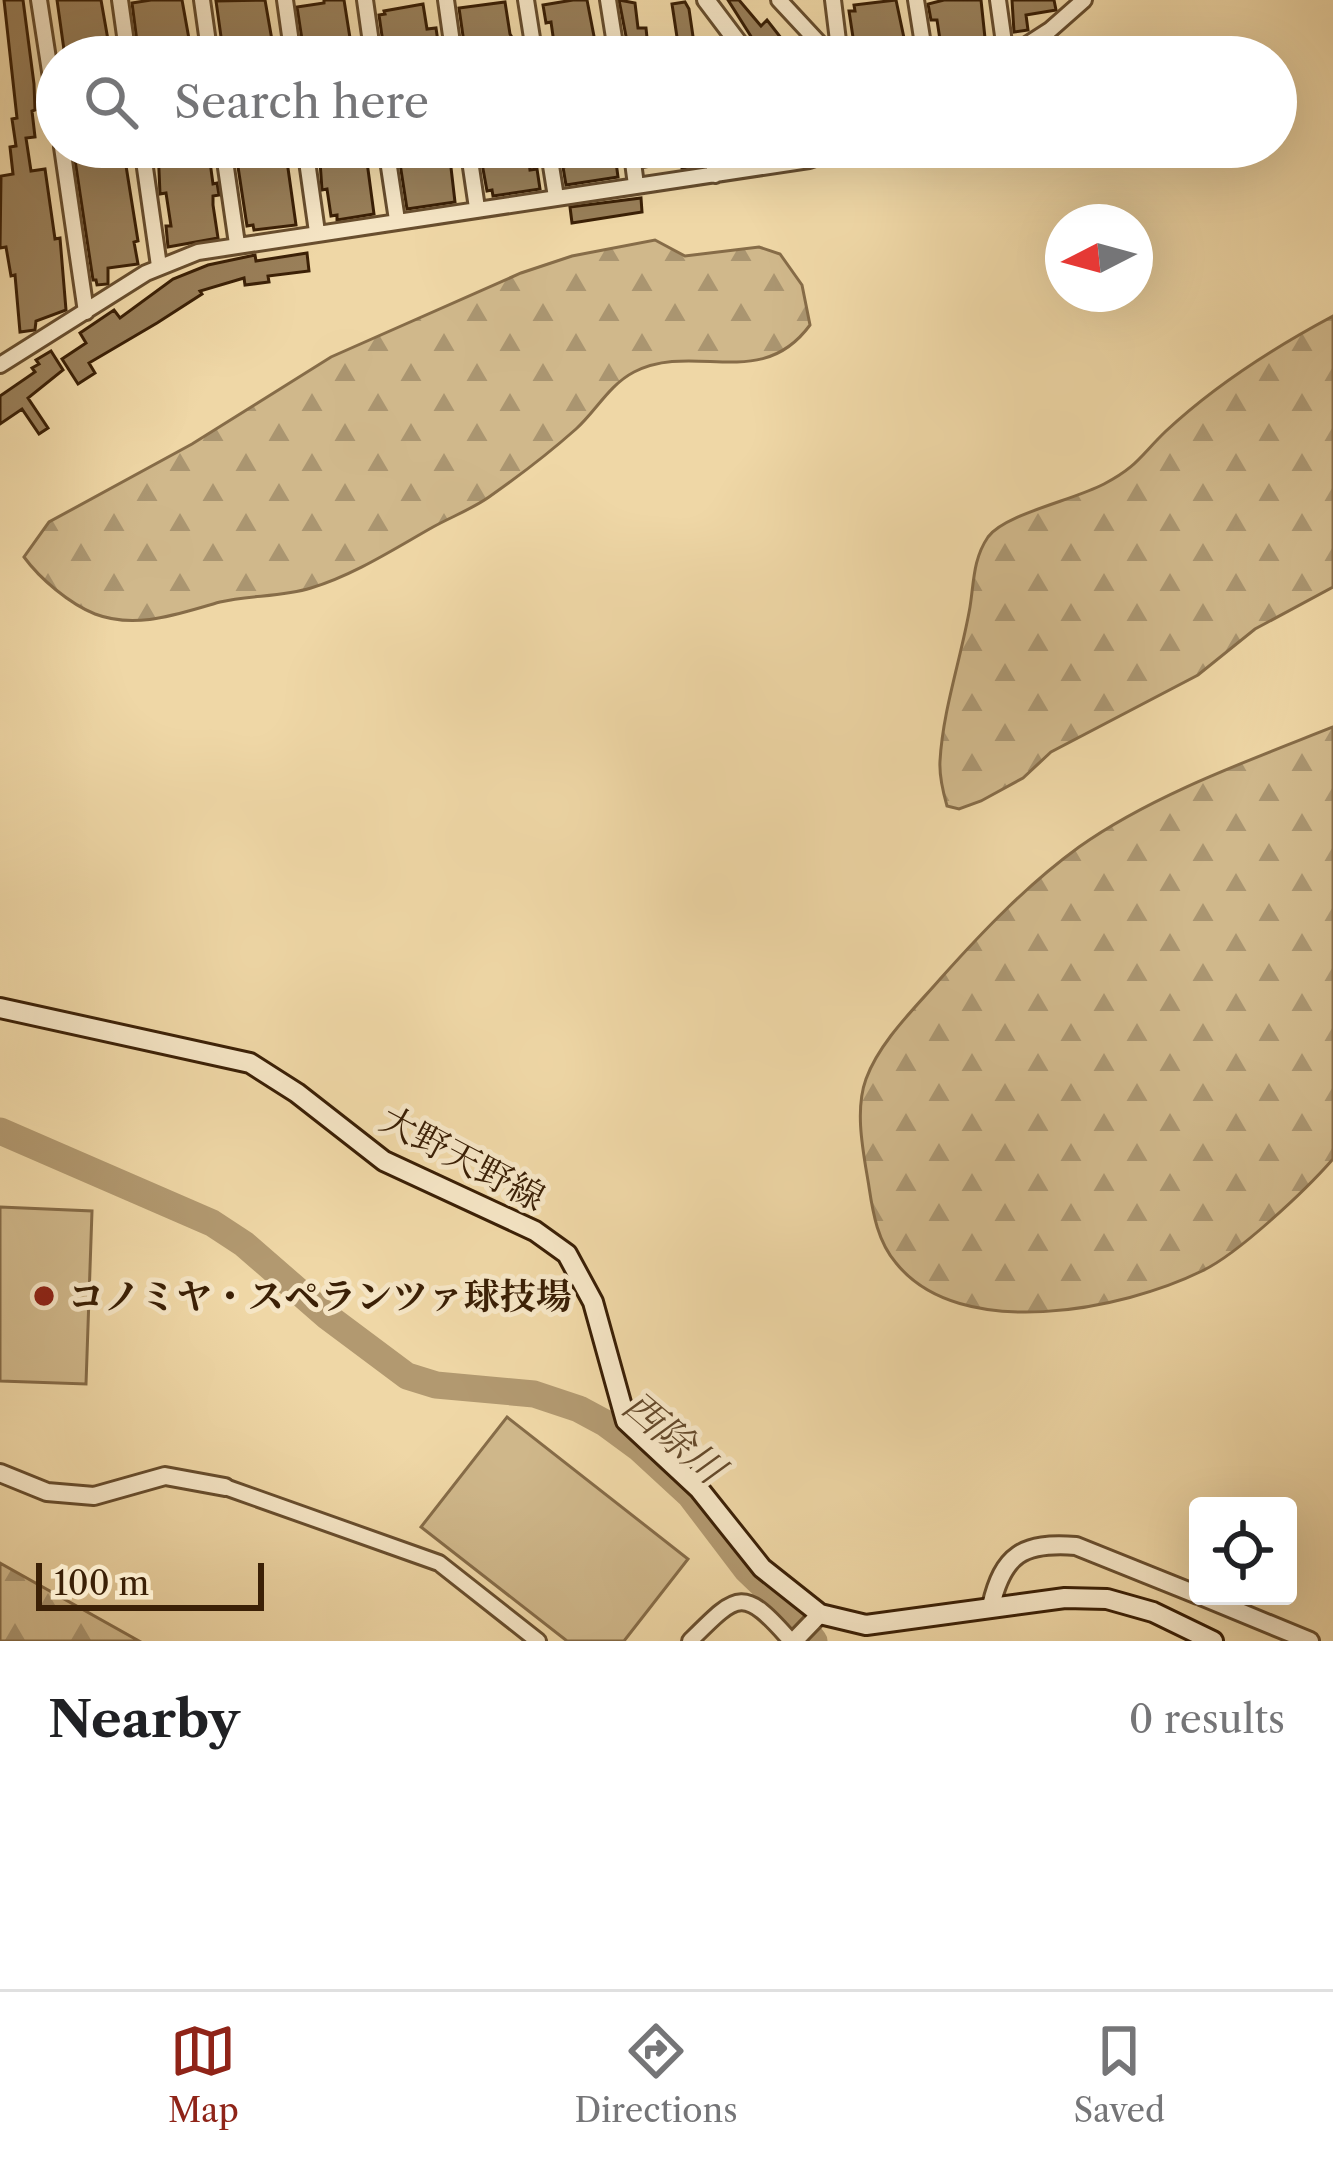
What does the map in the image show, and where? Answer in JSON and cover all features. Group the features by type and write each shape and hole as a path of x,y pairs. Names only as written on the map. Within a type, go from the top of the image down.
{"main road":[{"name":"大野天野線","path":"0,1008 250,1064 297,1093 384,1161 535,1231 567,1254 593,1302 626,1421 699,1489 762,1568 817,1618 866,1625 1065,1598 1107,1599 1154,1612 1213,1641"}],"street":[{"path":"39,0 45,36"},
{"path":"120,0 125,36"},
{"path":"202,0 207,36"},
{"path":"285,0 290,36"},
{"path":"365,0 370,36"},
{"path":"446,0 451,36"},
{"path":"526,0 532,36"},
{"path":"608,0 614,36"},
{"path":"706,0 731,36"},
{"path":"778,0 815,36"},
{"path":"833,0 835,36"},
{"path":"916,0 922,36"},
{"path":"998,0 1004,36"},
{"path":"1040,36 1081,1"},
{"path":"65,168 86,311"},
{"path":"145,168 159,266"},
{"path":"226,168 237,244"},
{"path":"308,168 317,232"},
{"path":"389,168 397,220"},
{"path":"471,168 477,208"},
{"path":"551,168 556,197"},
{"path":"634,168 636,185"},
{"path":"715,168 716,175"},
{"path":"0,365 159,266 198,251 748,168"},
{"path":"0,1474 47,1492 94,1496 165,1476 226,1487 439,1563 538,1641"},
{"path":"991,1606 1006,1562 1030,1547 1056,1545 1076,1546 1189,1591"},
{"path":"690,1641 726,1605 740,1600 763,1609 794,1639 817,1618"},
{"path":"1223,1605 1310,1641"}],"green space":[{"path":"655,240 685,256 759,247 780,254 802,285 810,325 791,345 770,356 749,361 680,361 634,372 566,438 489,497 358,569 311,588 231,600 158,618 111,619 76,604 24,557 49,522 192,444 331,357 521,273 572,256"},
{"path":"1333,316 1333,587 1255,629 1198,675 1051,752 1023,778 981,801 959,809 947,806 940,767 945,722 977,562 988,537 1009,521 1115,478 1225,383"},
{"path":"1333,727 1333,1159 1234,1251 1169,1285 1087,1307 1043,1312 1000,1311 960,1303 924,1288 896,1263 881,1237 863,1147 862,1092 889,1038 990,926 1079,847 1170,795"},
{"name":"コノミヤ・スペランツァ球技場","path":"0,1207 92,1211 86,1384 0,1381"},
{"path":"507,1417 688,1559 624,1641 567,1641 421,1527"},
{"path":"0,1563 139,1641 0,1641"}],"building":[{"path":"4,0 23,0 35,110 35,137 26,138 31,171 45,169 55,239 60,238 66,310 36,321 35,330 20,332 15,275 11,276 6,247 0,248 1,176 13,174 12,119 17,118"},
{"path":"57,0 101,0 107,36 62,36"},
{"path":"182,0 188,36 136,36 132,3"},
{"path":"265,0 271,36 221,36 216,1"},
{"path":"344,0 350,36 301,36 297,7"},
{"path":"587,0 594,36 553,36 543,5"},
{"path":"619,0 635,3 638,28 646,28 647,36 626,36"},
{"path":"728,0 739,0 761,26 767,20 780,36 751,36"},
{"path":"896,0 904,36 853,36 849,11 855,11 854,5"},
{"path":"981,0 985,36 939,36 928,4"},
{"path":"1012,0 1054,0 1056,10 1026,15 1028,30 1014,32"},
{"path":"505,2 511,36 463,36 459,8"},
{"path":"685,2 693,36 677,36 672,4"},
{"path":"423,4 427,29 436,28 437,36 382,36 379,15"},
{"path":"76,168 126,168 138,264 108,268 108,284 97,285"},
{"path":"159,168 211,168 219,195 213,196 218,238 168,247 166,226 171,226 166,193 160,194"},
{"path":"238,168 288,168 296,225 254,230 253,225 247,226"},
{"path":"320,168 368,168 374,214 337,220 337,215 331,216 327,189 322,190"},
{"path":"401,168 451,168 455,202 407,209"},
{"path":"483,168 537,169 540,189 493,196 492,190 487,191"},
{"path":"563,168 617,168 618,177 566,185"},
{"path":"641,198 642,212 572,223 570,207"},
{"path":"307,253 309,271 268,276 269,282 245,285 244,278 200,291 202,294 89,363 95,373 78,384 62,359 86,343 80,333 114,310 120,318 173,279 208,265 255,255 256,261"},
{"path":"51,351 63,370 28,398 48,428 39,434 22,409 0,424 0,396 35,372 36,360"}],"waterway":[{"name":"西除川","path":"0,1131 212,1223 407,1376 436,1385 534,1394 605,1423 690,1495 747,1570 814,1641"}],"place":[{"name":"コノミヤ・スペランツァ球技場","path":"44,1296"}]}
